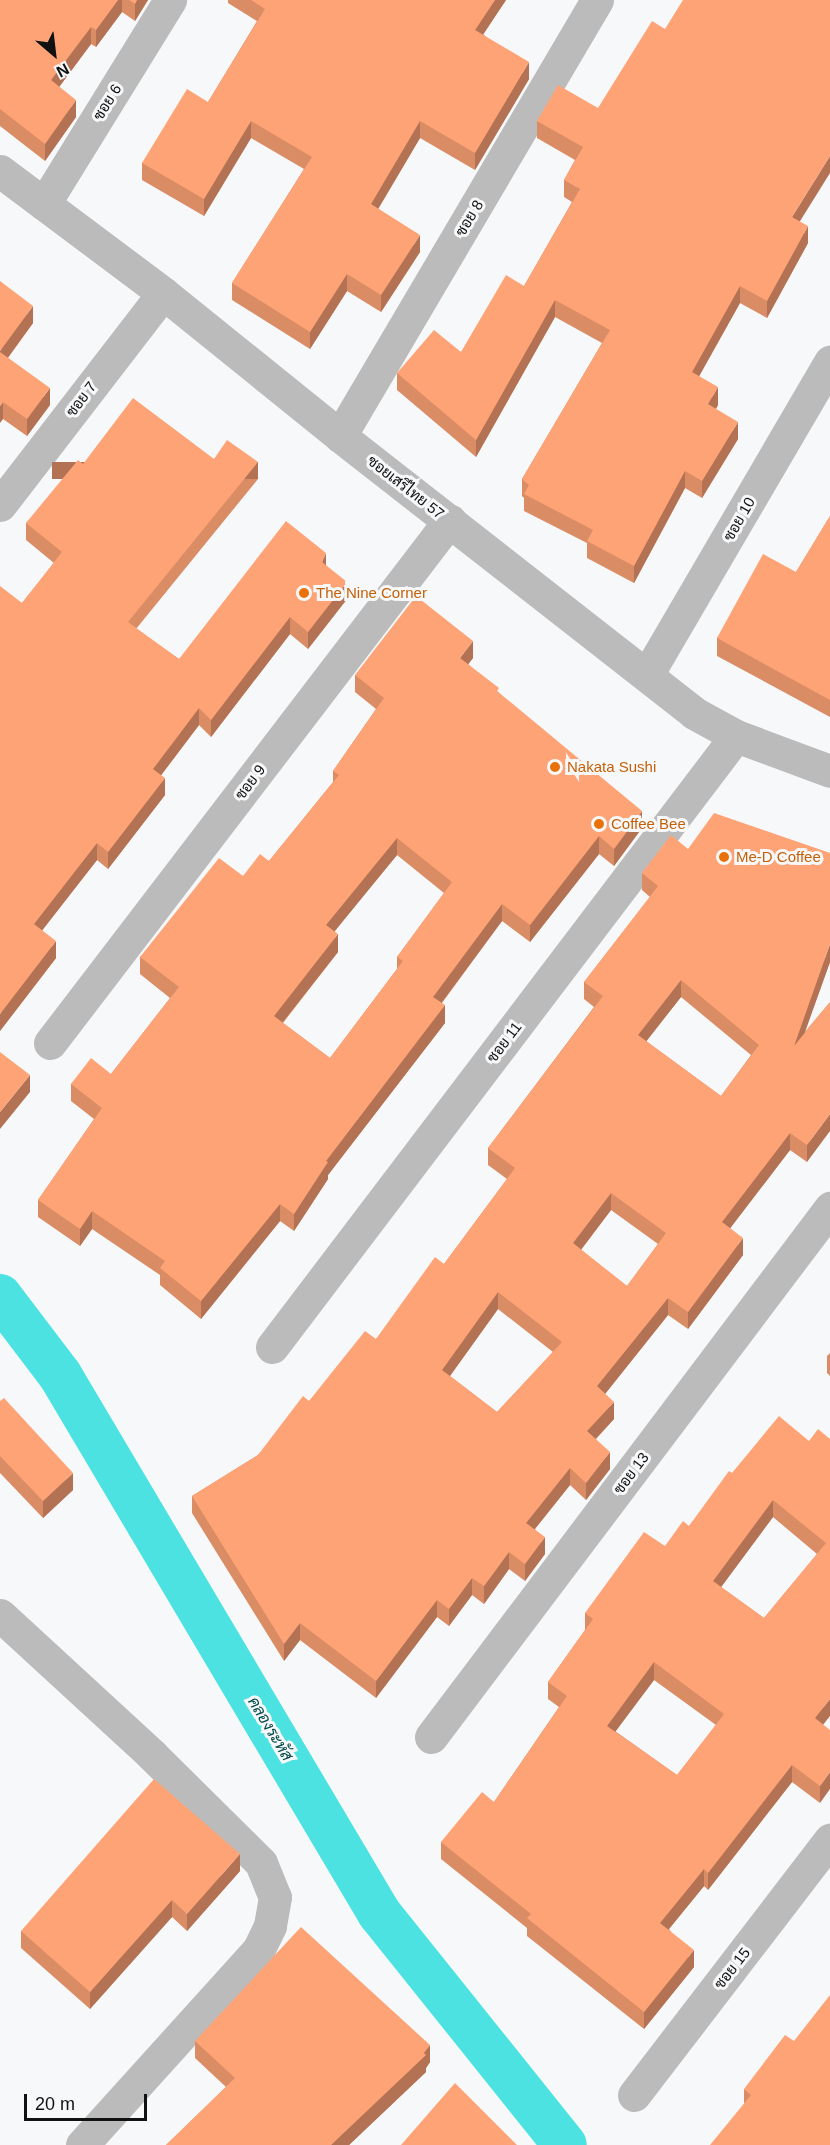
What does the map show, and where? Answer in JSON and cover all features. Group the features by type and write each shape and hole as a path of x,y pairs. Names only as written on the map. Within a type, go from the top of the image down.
{"street":[{"name":"ซอย 6","path":"44,204 170,0"},
{"name":"ซอย 8","path":"340,436 597,0"},
{"name":"ซอยเสรีไทย 57","path":"0,171 163,293 340,436 694,713 736,736 830,771"},
{"name":"ซอย 7","path":"0,505 163,293"},
{"name":"ซอย 10","path":"647,675 830,363"},
{"name":"ซอย 9","path":"50,1043 450,520"},
{"name":"ซอย 11","path":"272,1347 736,736"},
{"name":"ซอย 13","path":"431,1737 830,1208"},
{"path":"0,1615 152,1755 261,1863 274,1897 270,1926 259,1949 82,2145"},
{"name":"ซอย 15","path":"634,2095 830,1840"}],"building":[{"path":"0,0 118,0 96,30 91,27 51,80 76,100 45,144 0,109"},
{"path":"251,0 495,0 475,30 529,62 475,153 420,121 371,204 420,235 381,295 347,274 310,332 232,283 312,157 251,121 204,199 142,163 187,89 208,102 265,9"},
{"path":"683,0 830,0 830,156 792,217 808,226 767,301 740,286 692,372 718,387 708,404 738,422 702,481 685,471 634,566 587,541 593,530 524,494 529,485 522,479 610,330 555,300 476,440 397,373 434,330 461,352 506,275 524,286 580,189 564,180 583,147 537,121 558,85 598,108 652,21 665,29"},
{"path":"0,281 33,306 0,351"},
{"path":"0,352 50,388 27,419 3,402 0,406"},
{"path":"133,398 214,459 227,440 258,462 128,622 179,659 286,521 326,553 322,562 347,582 308,632 290,617 211,720 199,708 153,769 165,778 108,852 97,843 34,924 56,941 0,1014 0,586 22,603 62,552 26,523 78,460 83,464"},
{"path":"830,516 830,700 717,638 763,554 796,572"},
{"path":"416,596 473,641 460,658 499,688 497,691 642,811 614,849 599,836 530,925 502,904 433,997 445,1005 326,1161 328,1162 294,1214 280,1204 201,1301 160,1268 165,1261 92,1211 80,1229 38,1200 102,1108 71,1084 91,1058 111,1074 179,987 140,957 219,858 243,876 260,854 269,861 339,775 333,771 384,698 355,675","holes":["397,838 452,882 397,957 403,961 330,1058 274,1016 338,934 326,925"]},
{"path":"714,813 830,853 830,944 794,1046 830,1002 830,1114 807,1145 790,1133 722,1222 743,1238 688,1312 668,1298 597,1386 614,1402 587,1431 610,1452 586,1483 570,1468 526,1523 545,1537 525,1564 509,1552 484,1586 472,1578 449,1609 437,1600 376,1681 300,1623 284,1644 192,1496 258,1455 303,1396 309,1401 365,1331 376,1339 435,1257 444,1264 515,1168 488,1148 603,996 584,982 658,886 642,873 671,835 688,849","holes":["681,980 759,1045 721,1096 638,1035","611,1193 666,1233 627,1286 573,1243","498,1292 562,1342 497,1412 442,1370"]},
{"path":"0,1052 30,1075 0,1112"},
{"path":"4,1398 73,1473 43,1501 0,1456 0,1401"},
{"path":"779,1416 809,1441 818,1429 830,1439 830,1699 815,1718 830,1730 830,1772 820,1786 792,1765 708,1873 704,1869 660,1923 694,1950 644,2012 527,1918 531,1914 441,1842 482,1792 494,1802 567,1696 548,1682 593,1619 585,1613 644,1532 665,1546 683,1521 689,1526 729,1471 732,1473","holes":["773,1500 826,1543 764,1618 713,1581","654,1662 724,1714 677,1775 607,1726"]},
{"path":"154,1779 240,1854 187,1914 172,1900 90,1992 21,1931"},
{"path":"301,1927 430,2045 424,2053 426,2055 331,2145 166,2145 235,2078 195,2041"},
{"path":"830,1995 830,2145 710,2145 751,2095 744,2089 785,2035 794,2041"},
{"path":"455,2083 517,2145 401,2145"}],"waterway":[{"name":"คลองระหัส","path":"0,1296 60,1375 379,1913 565,2145"}],"place":[{"name":"The Nine Corner","path":"304,593"},
{"name":"Nakata Sushi","path":"555,767"},
{"name":"Coffee Bee","path":"599,824"},
{"name":"Me-D Coffee","path":"724,857"}]}
